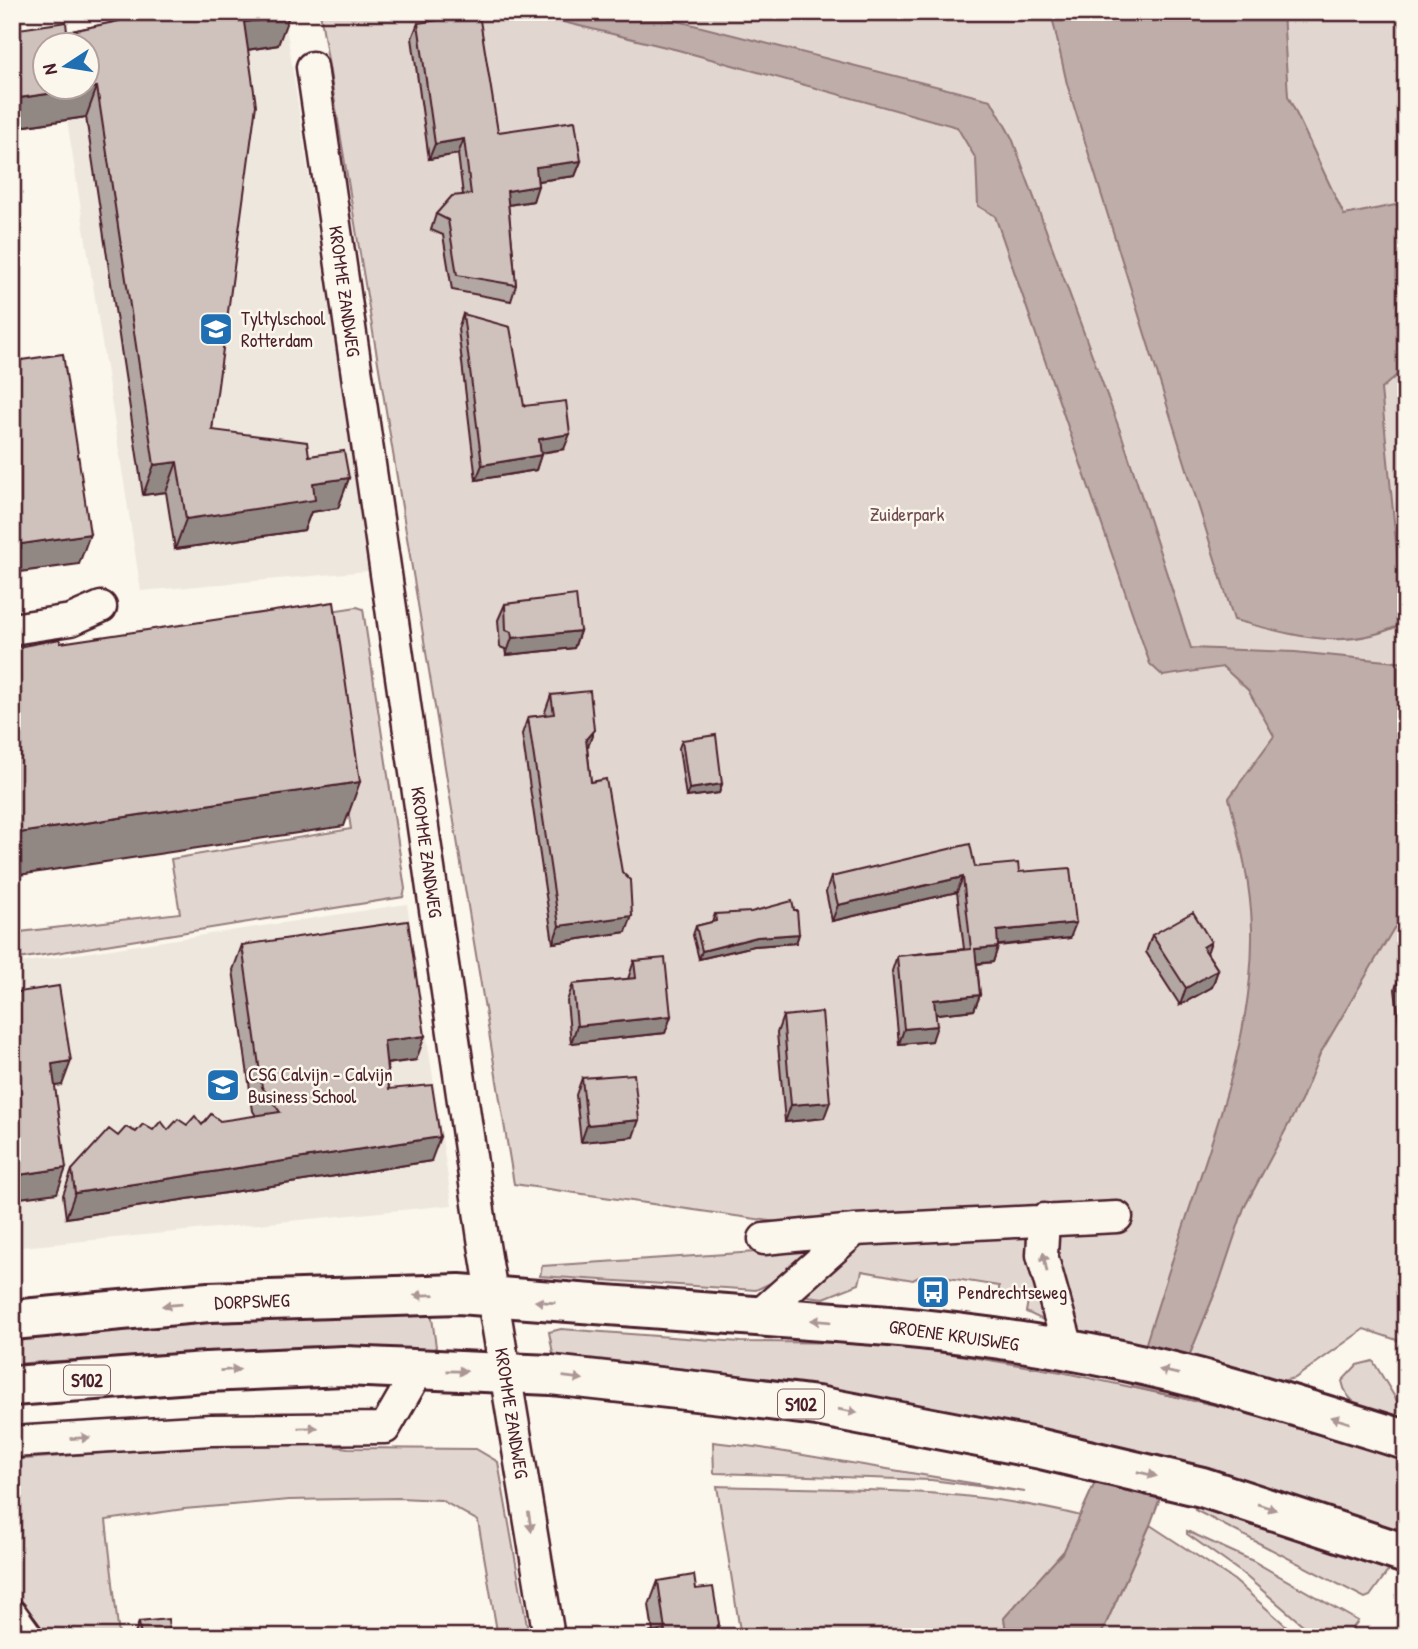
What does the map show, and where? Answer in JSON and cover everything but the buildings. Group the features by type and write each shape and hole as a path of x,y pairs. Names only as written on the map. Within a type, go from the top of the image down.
{"main road":[{"name":"GROENE KRUISWEG","path":"492,1294 540,1302 933,1330 1069,1351 1221,1384 1406,1440"},
{"name":"DORPSWEG","path":"12,1320 209,1303 492,1294"},
{"name":"S102","path":"12,1386 304,1366 551,1375 817,1406 926,1425 1202,1487 1406,1554"}],"street":[{"name":"KROMME ZANDWEG","path":"312,67 492,1294 549,1637"},
{"path":"12,628 71,621 101,607"},
{"path":"764,1238 855,1230 1116,1217"},
{"path":"1044,1219 1042,1255 1069,1351"},
{"path":"758,1316 855,1230"},
{"path":"12,1442 211,1430 385,1428 419,1369"},
{"path":"12,1615 28,1637"}],"shaded area":[{"name":"Tyltylschool Rotterdam","path":"284,12 369,571 141,591 64,102 102,102 102,44"},
{"path":"522,12 642,12 991,100 1012,138 1122,436 1191,648 1295,652 1406,663 1406,921 1394,928 1320,1054 1301,1101 1244,1208 1219,1283 1187,1361 1194,1401 1132,1387 1221,1113 1240,1040 1251,966 1252,929 1247,879 1229,798 1274,736 1248,690 1223,667 1163,676 1150,664 995,216 978,206 976,159 957,127 678,50"},
{"path":"1051,12 1283,12 1288,96 1344,215 1406,203 1406,367 1381,389 1404,623 1382,632 1340,639 1299,635 1234,620 1067,84"},
{"name":"CSG Calvijn - Calvijn Business School","path":"407,904 452,1205 12,1248 12,964"},
{"path":"1112,1445 1174,1460 1150,1525 1100,1637 1007,1637 1004,1618 1064,1551"}],"green space":[{"name":"Zuiderpark","path":"320,12 1406,12 1406,1343 1364,1329 1295,1378 1276,1382 1187,1361 1218,1285 1143,1353 1081,1334 1069,1321 1045,1316 1043,1320 1026,1312 1028,1301 999,1296 999,1286 924,1274 913,1280 862,1271 859,1284 824,1298 799,1295 856,1244 901,1240 514,1184"},
{"path":"357,607 363,609 405,889 403,897 12,960 12,933 180,913 171,859 351,829 322,641 35,656"},
{"path":"804,1249 805,1256 779,1279 756,1290 540,1276 542,1266"},
{"path":"427,1311 432,1318 436,1347 430,1353 221,1353 12,1364 12,1338 200,1320"},
{"path":"561,1329 740,1342 887,1343 1061,1372 1326,1429 1406,1456 1406,1535 1174,1460 1077,1436 845,1391 711,1373 554,1359 549,1332"},
{"path":"1373,1361 1405,1414 1403,1418 1365,1408 1350,1399 1345,1391 1342,1381 1357,1365"},
{"path":"279,1439 348,1448 476,1449 498,1462 529,1637 498,1637 478,1521 441,1500 399,1498 289,1500 184,1509 106,1520 119,1637 44,1637 12,1591 12,1460"},
{"path":"713,1442 1025,1492 931,1480 714,1473"},
{"path":"717,1486 945,1494 1036,1506 1081,1516 1064,1551 1004,1618 1007,1637 741,1637"},
{"path":"1200,1506 1382,1563 1388,1571 1370,1596 1365,1598 1195,1510"},
{"path":"1150,1525 1234,1580 1299,1637 1100,1637"},
{"path":"1187,1531 1253,1561 1358,1621 1346,1637 1317,1637 1242,1573 1187,1534"}],"place":[{"name":"Tyltylschool Rotterdam","path":"216,329"},
{"name":"CSG Calvijn - Calvijn Business School","path":"223,1085"},
{"name":"Pendrechtseweg","path":"933,1292"}]}
